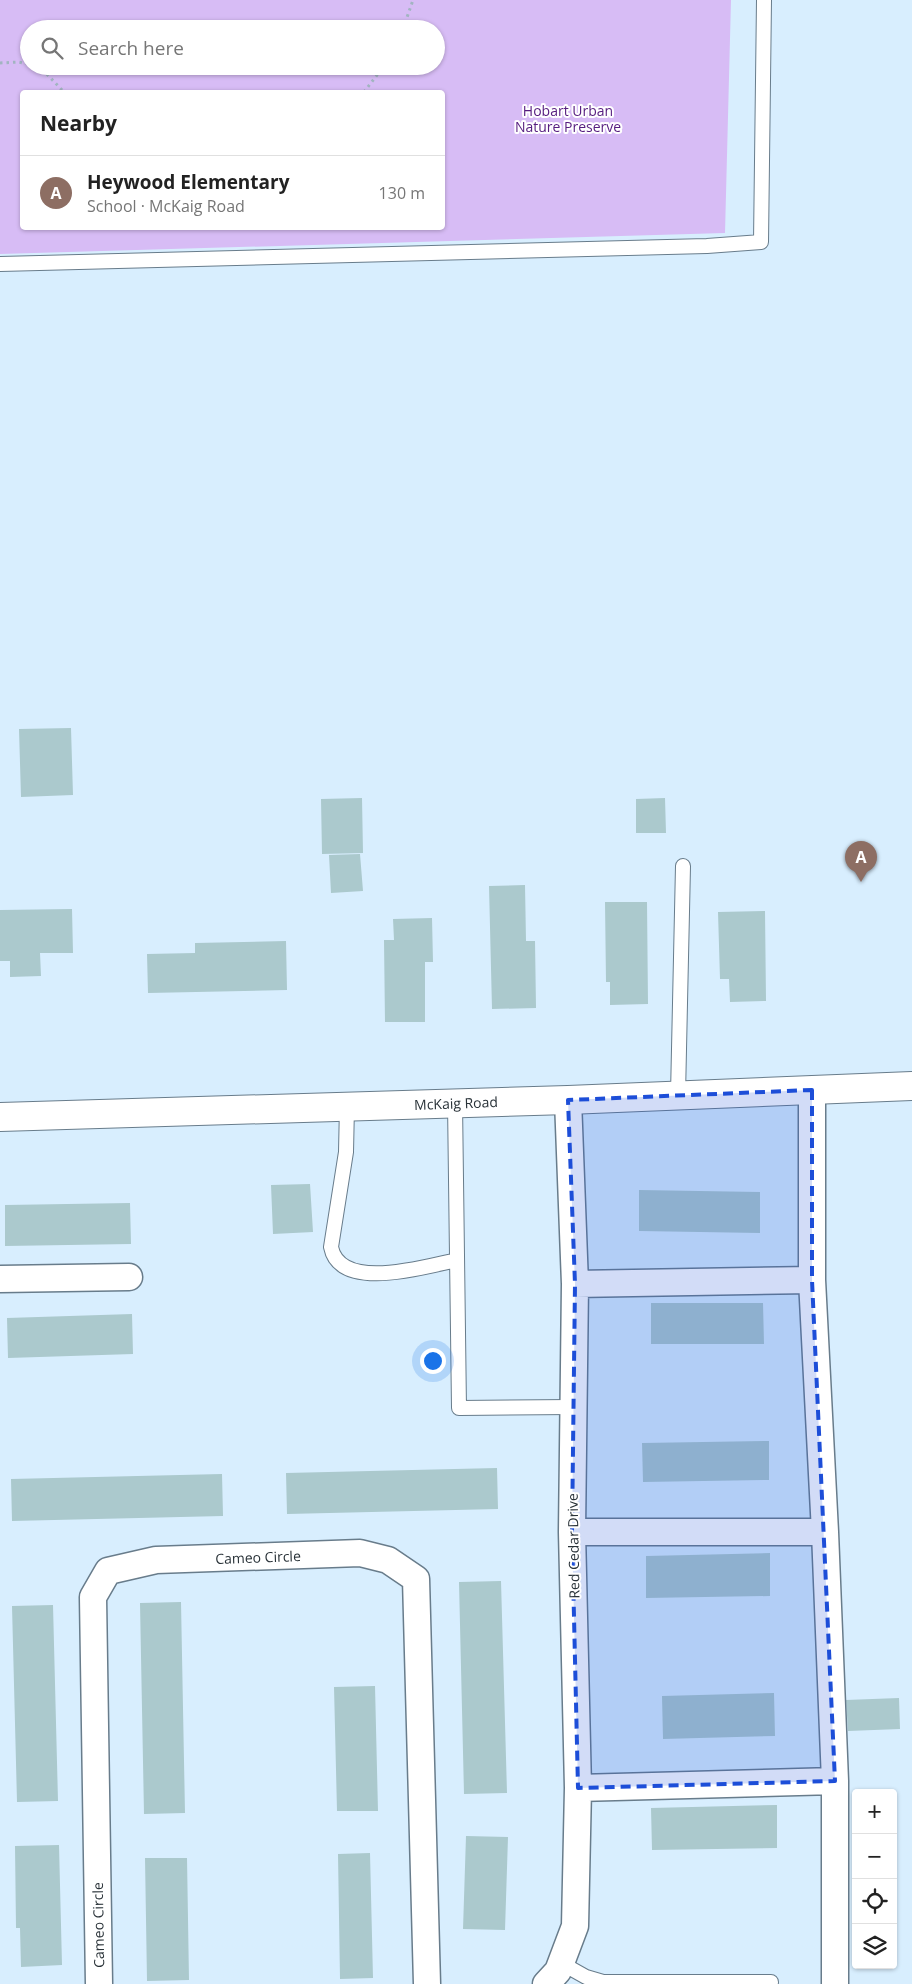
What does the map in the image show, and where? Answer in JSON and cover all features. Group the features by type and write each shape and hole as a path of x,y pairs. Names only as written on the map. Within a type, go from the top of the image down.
{"street":[{"name":"McKaig Road","path":"0,1117 568,1100 912,1086"},
{"path":"812,1090 812,1280 835,1781 835,1984"},
{"name":"Red Cedar Drive","path":"546,1984 558,1971 575,1926 578,1788 572,1532 575,1284 568,1100"},
{"path":"0,1278 129,1277"},
{"path":"575,1284 812,1280"},
{"path":"572,1532 825,1532"},
{"name":"Cameo Circle","path":"99,1984 93,1597 108,1571 156,1560 360,1553 388,1560 416,1579 427,1984"},
{"path":"578,1788 835,1781"}],"lane":[{"path":"0,264 707,246 762,242 764,0"},
{"path":"678,1096 682,866"},
{"path":"455,1103 459,1408 573,1407"},
{"path":"347,1106 346,1152 331,1247 333,1256 346,1268 357,1272 410,1272 457,1260"},
{"path":"561,1963 586,1977 603,1982 771,1982"}],"path":[{"path":"406,20 413,0"},
{"path":"0,63 20,62"},
{"path":"48,75 62,90"},
{"path":"366,90 377,75"}],"highlighted area":[{"path":"812,1090 812,1280 835,1781 578,1788 572,1532 575,1284 568,1100"}],"green space":[{"name":"Hobart Urban Nature Preserve","path":"0,0 731,0 725,233 0,254"}],"building":[{"path":"71,728 73,795 21,797 19,729"},
{"path":"362,798 363,853 322,854 321,799"},
{"path":"665,798 666,833 636,833 636,799"},
{"path":"360,854 363,891 331,893 329,855"},
{"path":"525,885 526,941 535,941 536,1008 492,1009 489,886"},
{"path":"605,902 647,902 648,1004 610,1005 610,982 606,982"},
{"path":"72,909 73,953 40,953 41,976 10,977 10,961 0,961 0,910"},
{"path":"765,911 766,1001 730,1002 729,979 720,979 718,912"},
{"path":"432,918 433,962 425,962 425,1022 385,1022 384,940 394,940 393,919"},
{"path":"286,941 287,990 148,993 147,954 195,953 195,943"},
{"path":"310,1184 313,1232 273,1234 271,1185"},
{"path":"639,1190 760,1192 760,1233 639,1231"},
{"path":"130,1203 131,1244 5,1246 5,1205"},
{"path":"651,1303 763,1303 764,1344 651,1344"},
{"path":"132,1314 133,1354 8,1358 7,1318"},
{"path":"769,1441 769,1480 643,1482 642,1443"},
{"path":"497,1468 498,1509 287,1514 286,1473"},
{"path":"222,1474 223,1516 12,1521 11,1479"},
{"path":"770,1553 770,1596 646,1598 646,1556"},
{"path":"501,1581 507,1793 464,1794 459,1582"},
{"path":"181,1602 185,1813 144,1814 140,1603"},
{"path":"53,1605 58,1801 17,1802 12,1606"},
{"path":"375,1686 378,1811 337,1811 334,1687"},
{"path":"774,1693 775,1736 663,1739 662,1696"},
{"path":"899,1698 900,1729 848,1731 846,1700"},
{"path":"777,1805 777,1848 652,1850 651,1808"},
{"path":"466,1836 508,1837 505,1930 463,1929"},
{"path":"59,1845 62,1965 21,1967 20,1928 16,1928 15,1846"},
{"path":"370,1853 373,1978 340,1979 338,1854"},
{"path":"145,1858 187,1858 189,1980 147,1981"}],"place":[{"name":"Heywood Elementary","path":"861,882"}]}
